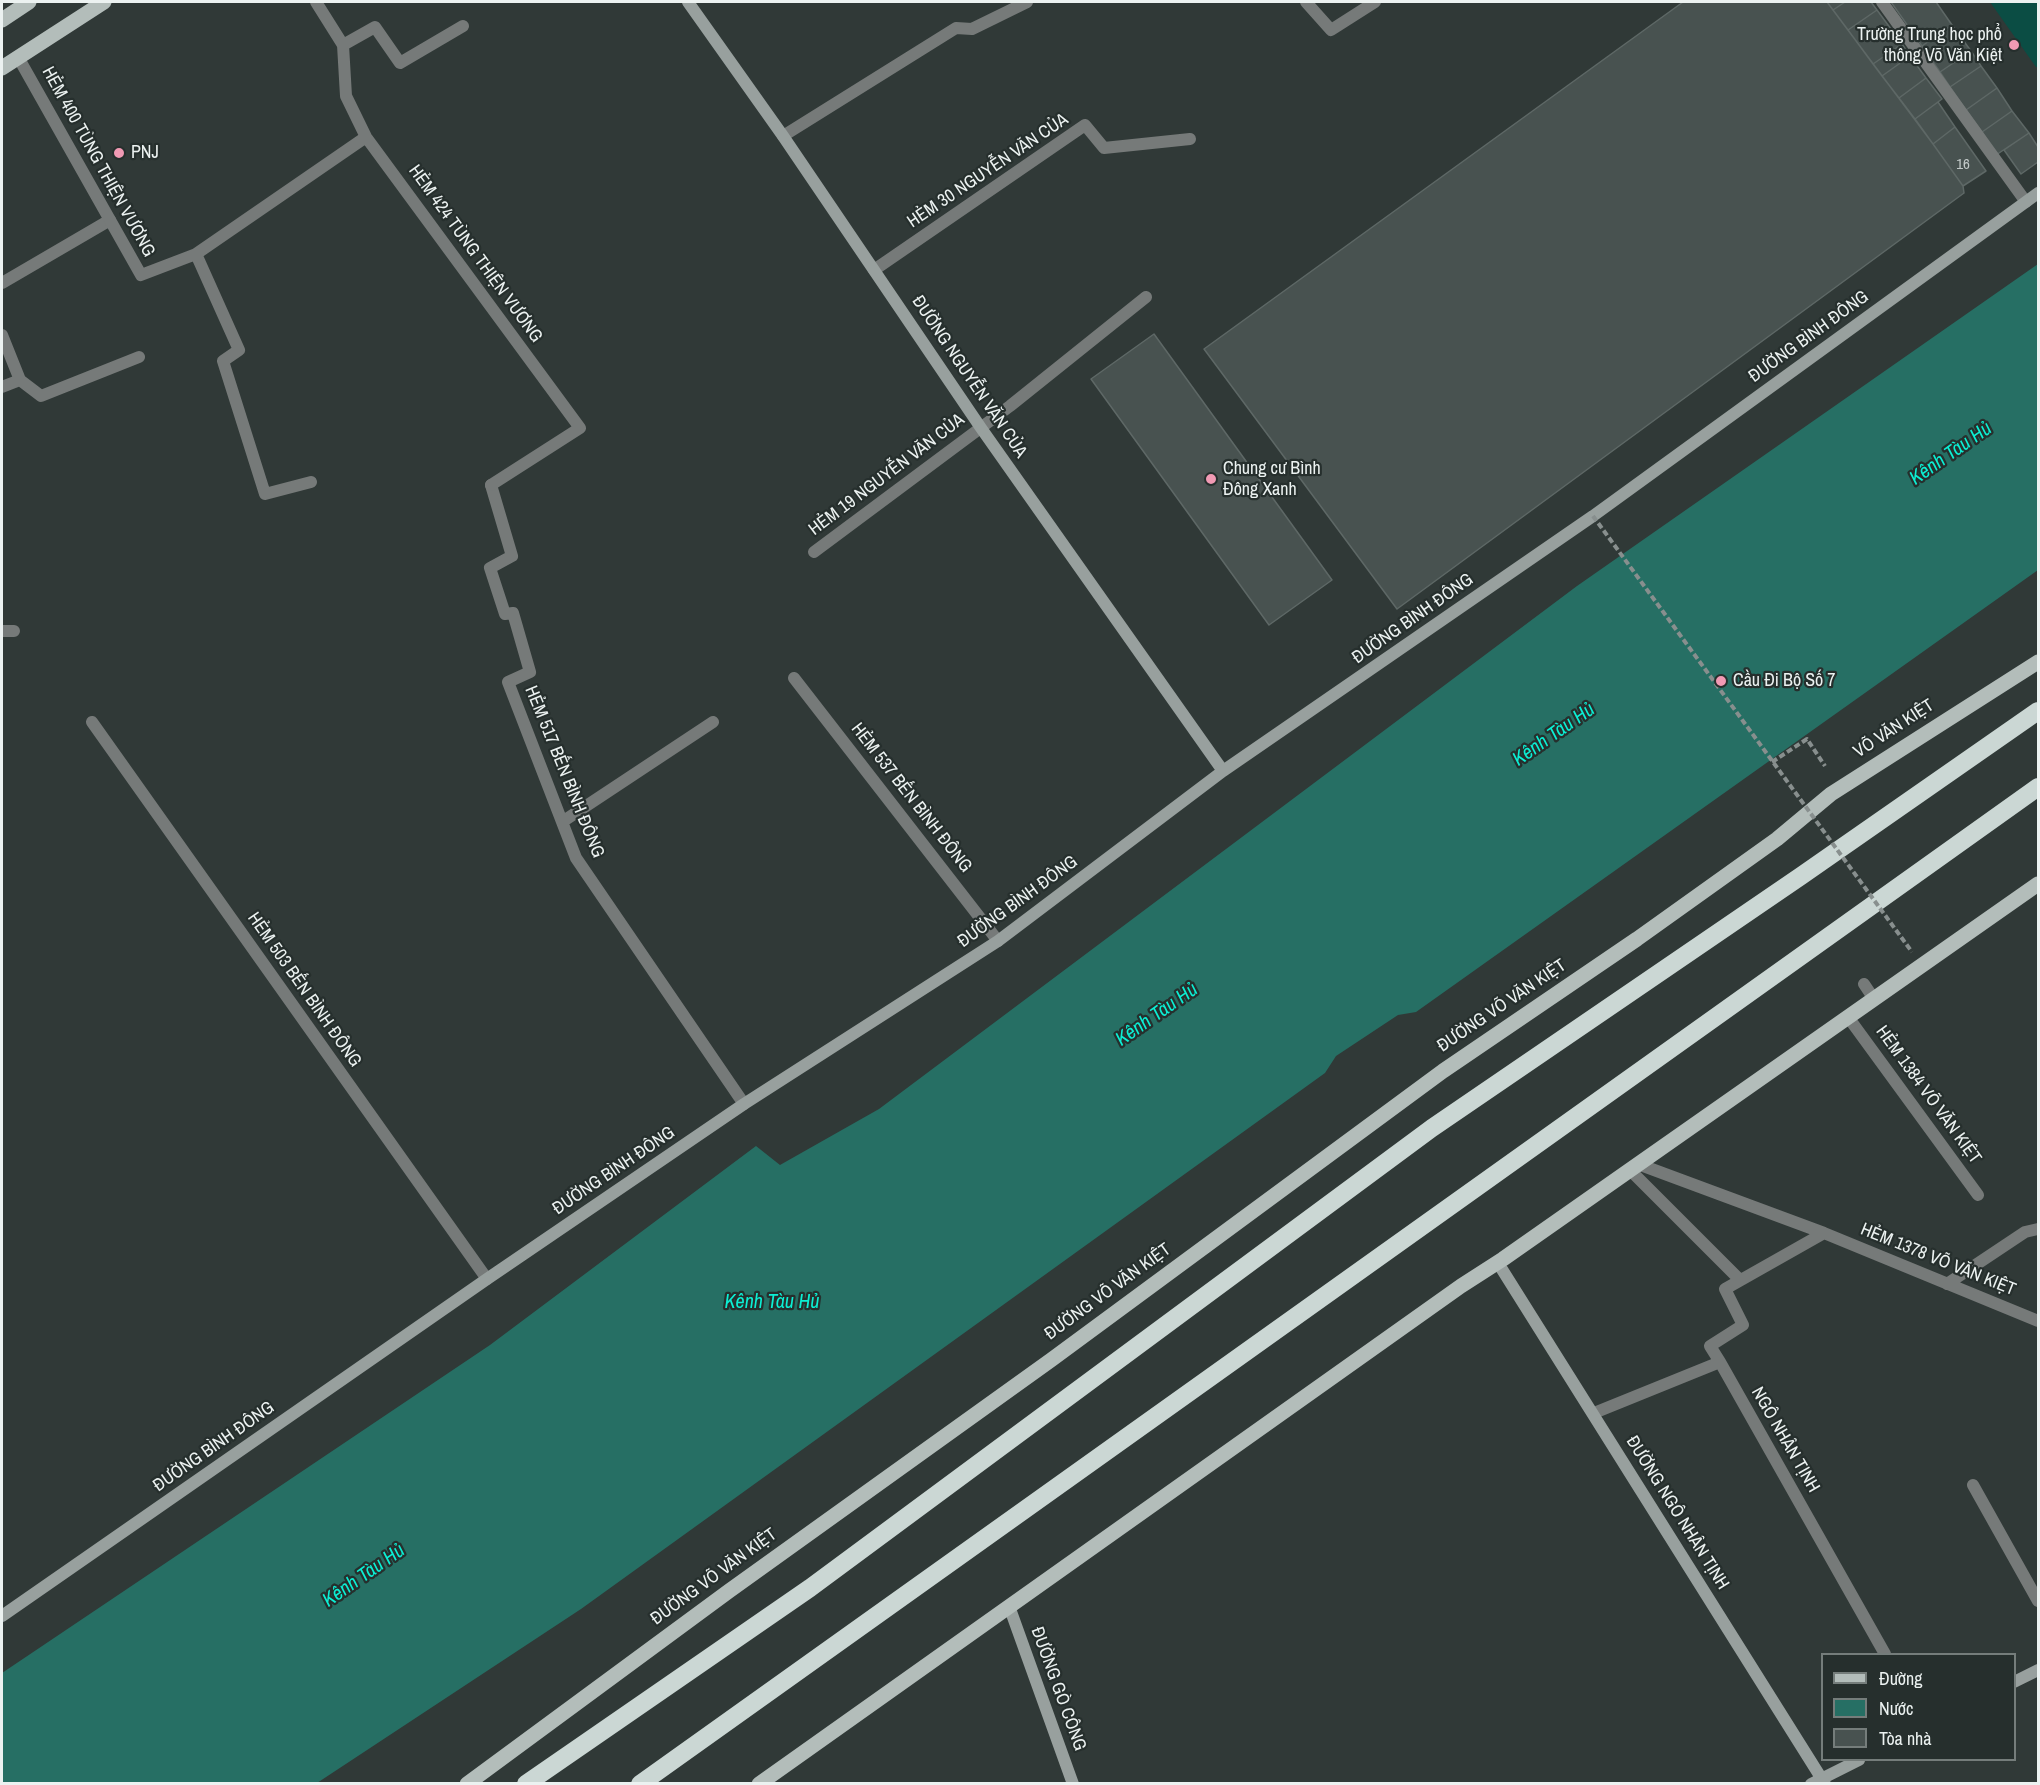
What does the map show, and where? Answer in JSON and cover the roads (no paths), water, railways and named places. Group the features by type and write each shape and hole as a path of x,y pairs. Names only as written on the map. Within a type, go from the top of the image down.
{"highway":[{"path":"526,1784 810,1588 1432,1128 2038,711"},
{"path":"640,1784 2038,787"}],"main road":[{"path":"2,20 29,2"},
{"path":"2,68 104,2"},
{"name":"VÕ VĂN KIỆT","path":"1777,839 1831,794 2038,662"},
{"name":"ĐƯỜNG VÕ VĂN KIỆT","path":"466,1784 729,1591 1051,1360 1443,1071 1637,939 1777,839"},
{"path":"759,1784 1461,1286 1498,1263 2038,884"}],"street":[{"name":"HẺM 424 TÙNG THIỆN VƯƠNG","path":"316,2 343,45 346,96 366,136 580,428 492,484"},
{"name":"ĐƯỜNG NGUYỄN VĂN CỦA","path":"688,2 783,136 981,428 1223,771"},
{"path":"783,136 956,28 972,29 1027,2"},
{"path":"1306,2 1331,30 1375,2"},
{"path":"1882,2 2026,202"},
{"path":"343,45 375,27 400,63 463,26"},
{"name":"HẺM 400 TÙNG THIỆN VƯƠNG","path":"18,57 141,275 196,254"},
{"name":"HẺM 30 NGUYỄN VĂN CỦA","path":"874,270 1085,125 1104,148 1190,139"},
{"path":"311,482 265,494 223,361 239,350 196,254 366,136"},
{"name":"ĐƯỜNG BÌNH ĐÔNG","path":"2,1616 487,1279 744,1104 998,941 1223,771 1593,516 2038,193"},
{"path":"2,283 110,220"},
{"name":"HẺM 19 NGUYỄN VĂN CỦA","path":"814,552 981,428 1146,297"},
{"path":"2,335 20,380 41,396 139,357"},
{"path":"2,387 20,380"},
{"name":"HẺM 517 BẾN BÌNH ĐÔNG","path":"492,484 512,556 490,567 506,614 513,613 530,672 508,682 576,858 744,1104"},
{"name":"HẺM 537 BẾN BÌNH ĐÔNG","path":"794,678 998,941"},
{"name":"HẺM 503 BẾN BÌNH ĐÔNG","path":"92,722 487,1279"},
{"path":"562,822 713,722"},
{"path":"1864,984 1874,999"},
{"name":"HẺM 1384 VÕ VĂN KIỆT","path":"1848,1017 1978,1195"},
{"path":"1634,1167 1739,1279"},
{"name":"HẺM 1378 VÕ VĂN KIỆT","path":"1634,1167 1824,1233 2038,1321"},
{"path":"1947,1284 2025,1232 2038,1229"},
{"path":"1594,1413 1720,1362 1710,1346 1743,1325 1725,1288 1824,1233"},
{"name":"ĐƯỜNG NGÔ NHÂN TỊNH","path":"1498,1263 1594,1413 1819,1782"},
{"name":"NGÔ NHÂN TỊNH","path":"1720,1362 1885,1653"},
{"path":"1973,1485 2038,1601"},
{"name":"ĐƯỜNG GÒ CÔNG","path":"1009,1606 1073,1784"},
{"path":"2016,1681 2038,1670"},
{"path":"1819,1782 1857,1761"}],"water":[{"name":"Kênh Tàu Hủ","path":"2038,264 2038,570 1416,1012 1398,1015 1336,1056 1325,1073 581,1609 317,1783 2,1783 2,1673 490,1345 756,1146 780,1165 879,1109 1577,586"}],"place":[{"name":"Trường Trung học phổ thông Võ Văn Kiệt","path":"2014,45"},
{"name":"PNJ","path":"119,153"},
{"name":"Chung cư Bình Đông Xanh","path":"1211,479"},
{"name":"Cầu Đi Bộ Số 7","path":"1721,681"}]}
